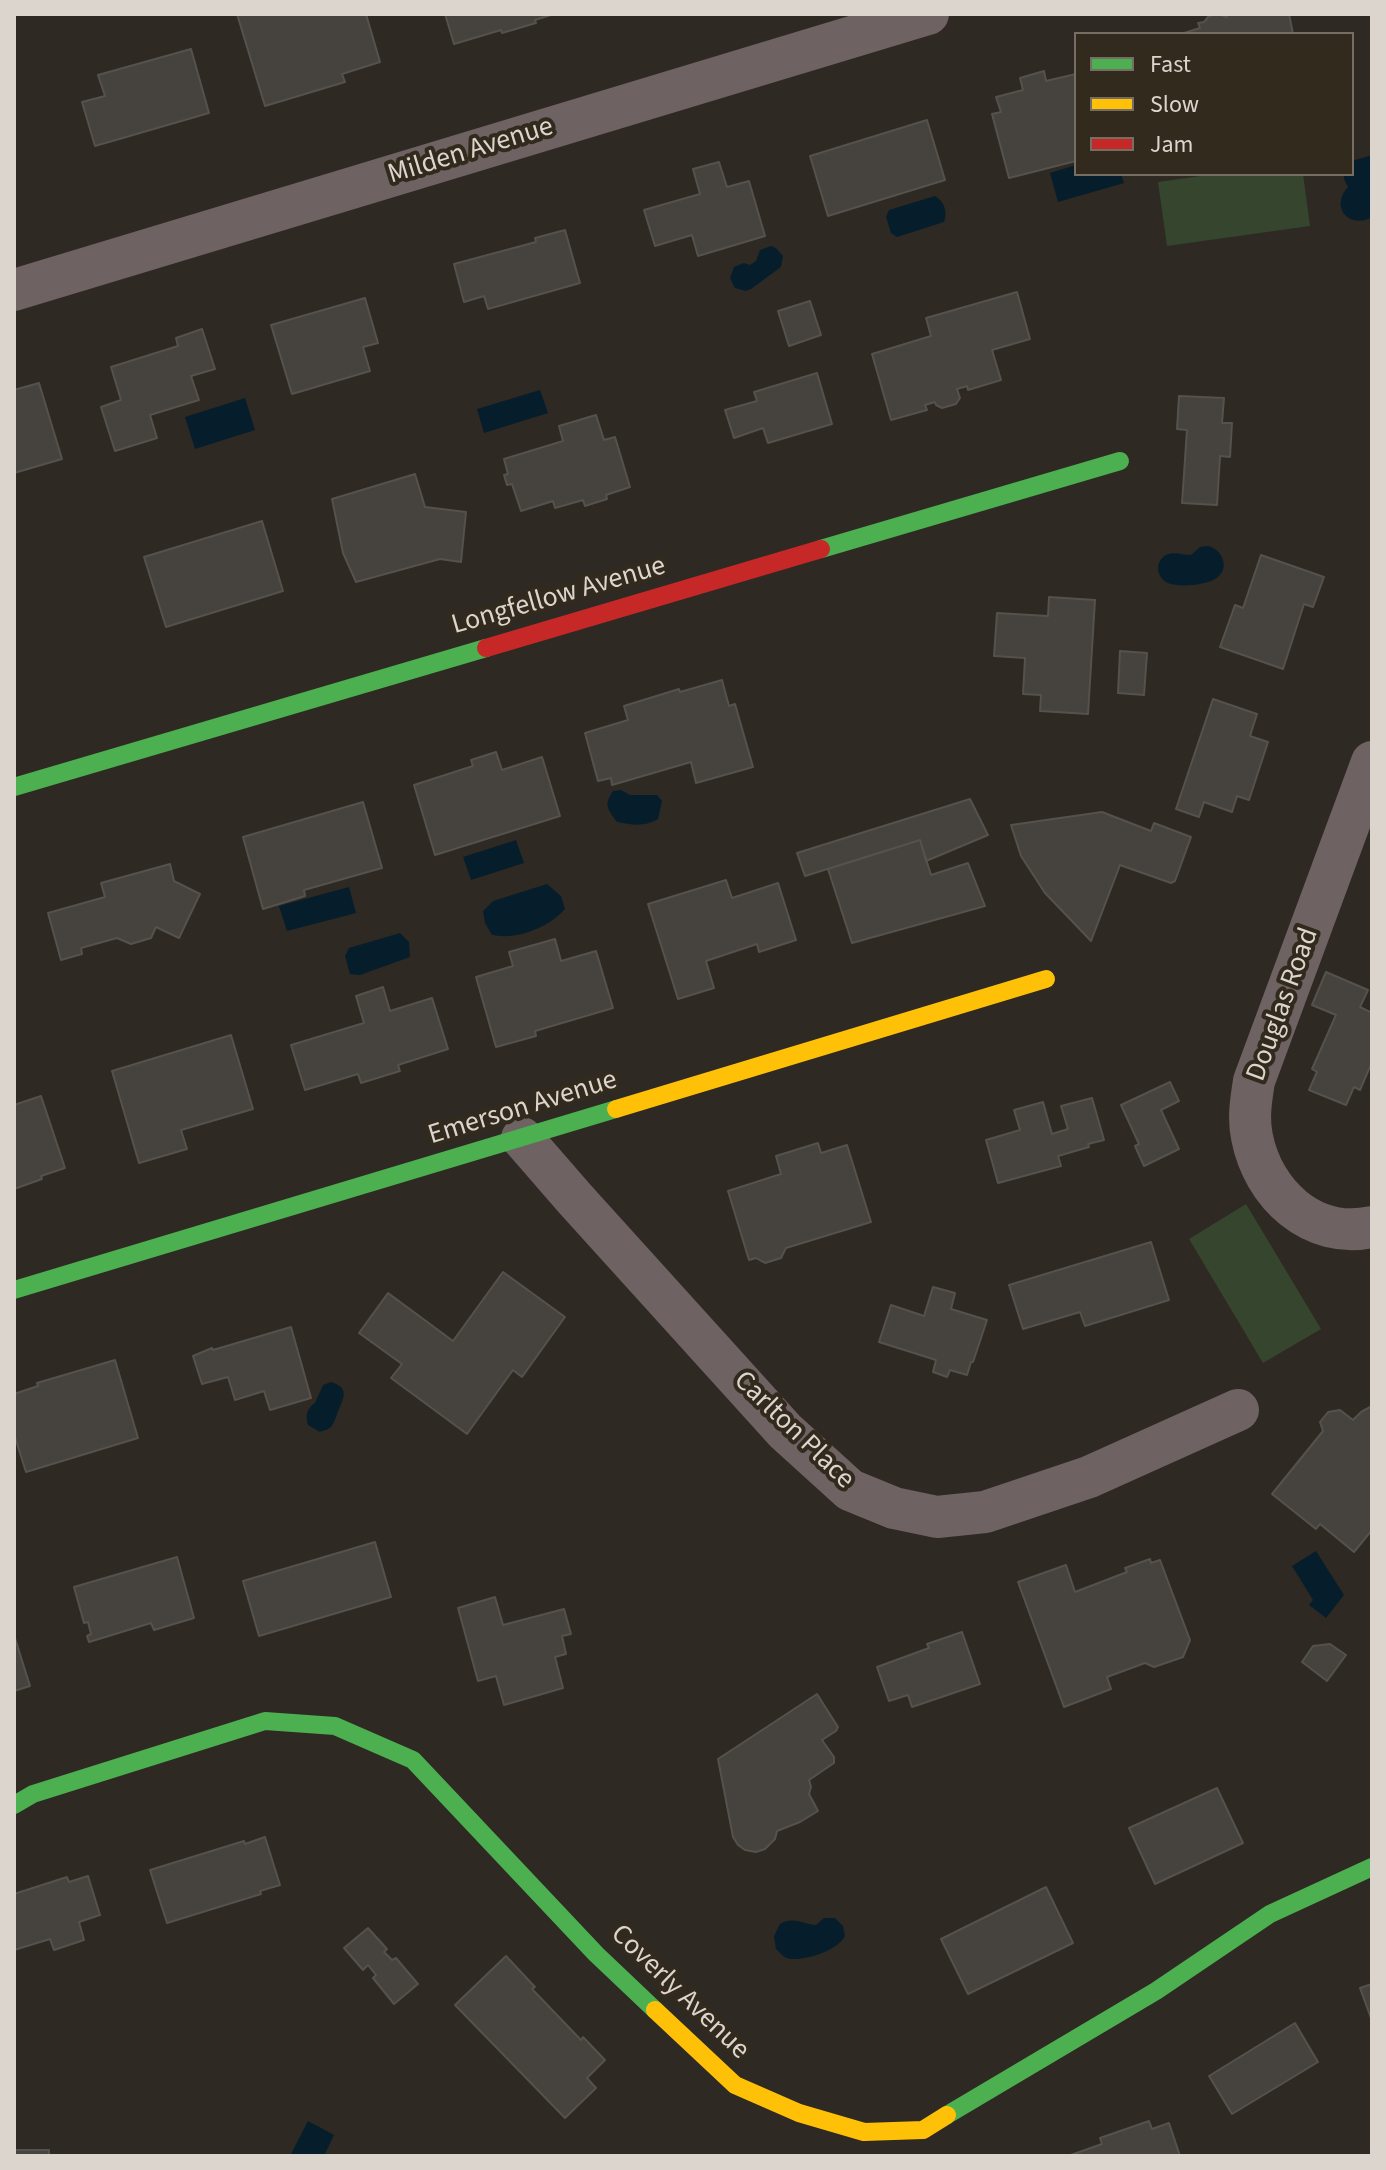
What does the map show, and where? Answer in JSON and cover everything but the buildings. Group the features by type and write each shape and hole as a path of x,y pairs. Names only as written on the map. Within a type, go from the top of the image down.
{"street":[{"name":"Milden Avenue","path":"14,290 928,14"},
{"name":"Longfellow Avenue","path":"14,787 1120,461"},
{"name":"Douglas Road","path":"1372,762 1254,1081 1249,1111 1252,1138 1262,1170 1286,1204 1317,1224 1349,1230 1372,1227"},
{"name":"Emerson Avenue","path":"14,1290 1046,979"},
{"name":"Carlton Place","path":"522,1138 785,1431 850,1490 894,1508 937,1517 985,1512 1089,1477 1238,1410"},
{"name":"Coverly Avenue","path":"14,1805 33,1794 265,1721 335,1726 413,1760 596,1954 735,2085 799,2113 864,2132 923,2130 1156,1991 1270,1914 1372,1867"}],"green space":[{"path":"1201,176 1303,176 1310,226 1167,246 1158,182"},
{"path":"1246,1204 1321,1329 1263,1363 1189,1239"}],"water":[{"path":"1372,155 1372,217 1356,221 1341,209 1348,187 1344,176 1354,176 1354,160"},
{"path":"1074,166 1074,176 1122,176 1124,183 1058,202 1050,173"},
{"path":"935,196 944,207 944,222 897,237 891,233 886,217 889,210"},
{"path":"771,246 783,256 781,267 751,289 735,288 730,278 734,267 744,263 750,265 756,261 760,250"},
{"path":"540,390 548,413 484,433 477,409"},
{"path":"245,398 255,430 195,449 185,417"},
{"path":"1208,546 1218,551 1223,560 1223,570 1215,579 1181,585 1162,579 1158,566 1166,555 1191,555 1200,547"},
{"path":"621,790 630,795 657,795 662,801 658,819 638,825 617,822 607,804 613,791"},
{"path":"516,840 524,863 471,880 463,857"},
{"path":"547,884 561,896 565,909 558,916 522,934 492,935 483,911 493,901"},
{"path":"349,887 356,913 287,931 279,906"},
{"path":"400,933 409,942 410,957 360,975 350,974 345,956 349,948"},
{"path":"331,1382 341,1387 344,1395 332,1426 320,1432 308,1425 307,1412 323,1385"},
{"path":"1316,1551 1344,1595 1326,1618 1309,1605 1313,1600 1292,1566"},
{"path":"824,1918 835,1918 843,1926 845,1936 836,1946 799,1959 787,1958 776,1949 774,1936 780,1924 794,1921 816,1925"},
{"path":"308,2121 334,2135 324,2156 290,2156"}],"traffic: fast":[{"path":"821,549 1120,461"},
{"path":"14,787 486,648"},
{"path":"14,1290 616,1109"},
{"path":"14,1805 33,1794 265,1721 335,1726 413,1760 596,1954 655,2010"},
{"path":"947,2115 1156,1991 1270,1914 1372,1867"}],"traffic: slow":[{"path":"616,1109 1046,979"},
{"path":"655,2010 735,2085 799,2113 864,2132 923,2130 947,2115"}],"traffic: jam":[{"path":"486,648 821,549"}]}
